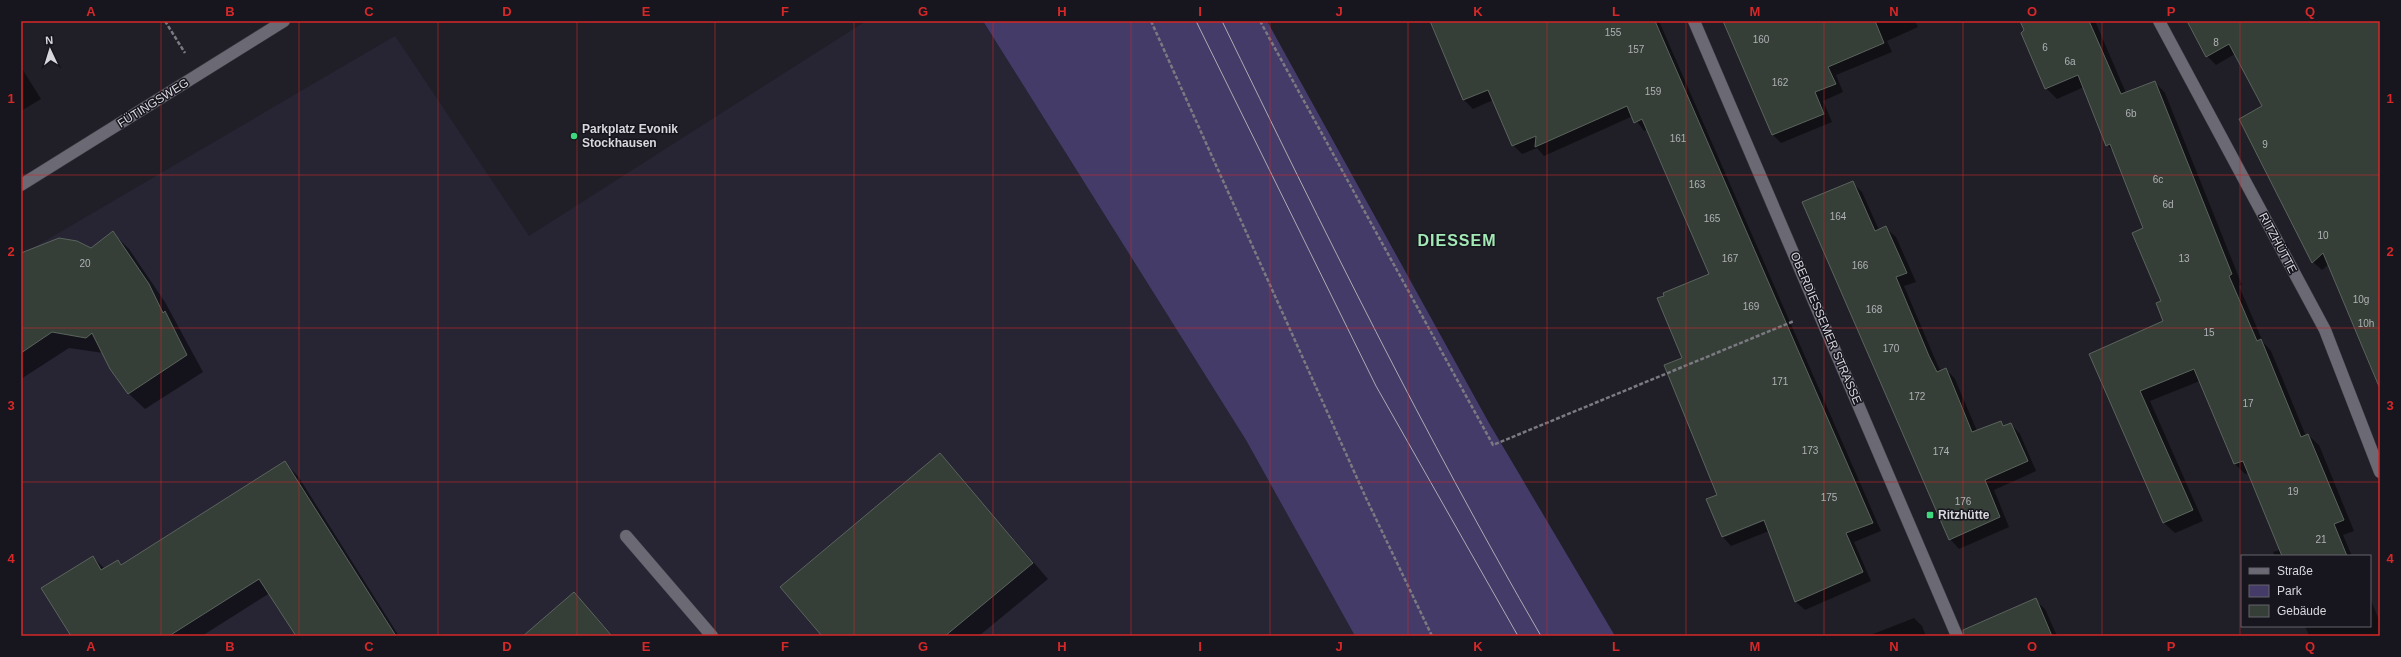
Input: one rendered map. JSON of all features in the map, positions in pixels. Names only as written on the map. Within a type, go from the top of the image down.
[{"type":"street","name":"FÜTINGSWEG","points":[[21,185],[284,21]]},
{"type":"street","name":"OBERDIESSEMER STRASSE","points":[[1694,21],[1957,636]]},
{"type":"street","name":"RITZHÜTTE","points":[[2159,21],[2325,330],[2380,472]]},
{"type":"street","points":[[626,536],[712,636]]},
{"type":"path","points":[[165,21],[198,75]]},
{"type":"path","points":[[1151,21],[1363,491],[1432,636]]},
{"type":"path","points":[[1260,21],[1493,445],[1818,310]]},
{"type":"shaded area","points":[[866,21],[983,21],[1246,440],[1355,636],[21,636],[21,255],[395,36],[529,236]]},
{"type":"green space","points":[[983,21],[1267,21],[1489,423],[1615,636],[1355,636],[1246,440]]},
{"type":"building","points":[[1430,21],[1655,21],[1873,523],[1846,533],[1863,572],[1795,602],[1764,520],[1722,537],[1706,499],[1717,495],[1664,365],[1682,358],[1657,298],[1664,296],[1663,293],[1709,274],[1642,119],[1634,123],[1627,106],[1535,147],[1536,136],[1512,146],[1488,90],[1463,100]]},
{"type":"building","points":[[1723,21],[1875,21],[1884,43],[1828,67],[1836,84],[1815,92],[1824,114],[1772,135]]},
{"type":"building","points":[[2020,21],[2089,21],[2121,94],[2155,81],[2232,274],[2229,276],[2257,341],[2261,339],[2301,437],[2308,434],[2344,520],[2334,524],[2347,555],[2282,555],[2243,461],[2234,464],[2194,369],[2140,391],[2193,510],[2163,523],[2089,354],[2163,321],[2156,303],[2161,301],[2132,233],[2143,228],[2110,144],[2106,146],[2078,75],[2045,89],[2021,33],[2024,30]]},
{"type":"building","points":[[2187,21],[2380,21],[2380,389],[2323,253],[2312,263],[2239,119],[2262,106],[2229,44],[2206,57]]},
{"type":"building","points":[[1853,181],[1875,231],[1886,226],[1907,273],[1896,277],[1929,356],[1937,372],[1946,368],[1972,432],[2001,421],[2003,426],[2011,423],[2028,461],[1985,480],[2000,517],[1949,540],[1802,202]]},
{"type":"building","points":[[113,231],[149,284],[163,313],[165,311],[187,355],[128,394],[110,369],[92,333],[86,338],[52,332],[21,353],[21,253],[59,238],[77,241],[91,248]]},
{"type":"building","points":[[940,453],[1033,563],[945,636],[822,636],[780,587]]},
{"type":"building","points":[[285,461],[396,636],[296,636],[259,579],[169,636],[71,636],[41,588],[93,556],[101,570],[118,560],[121,565]]},
{"type":"building","points":[[574,592],[612,636],[523,636]]},
{"type":"building","points":[[2036,598],[2052,636],[1964,636],[1963,630]]},
{"type":"tram line","points":[[1196,21],[1376,386],[1518,636]]},
{"type":"tram line","points":[[1222,21],[1376,332],[1456,485],[1541,636]]},
{"type":"place","name":"Parkplatz Evonik Stockhausen","points":[[574,136]]},
{"type":"place","name":"Ritzhütte","points":[[1930,515]]},
{"type":"district","name":"DIESSEM","points":[[1457,240]]}]
